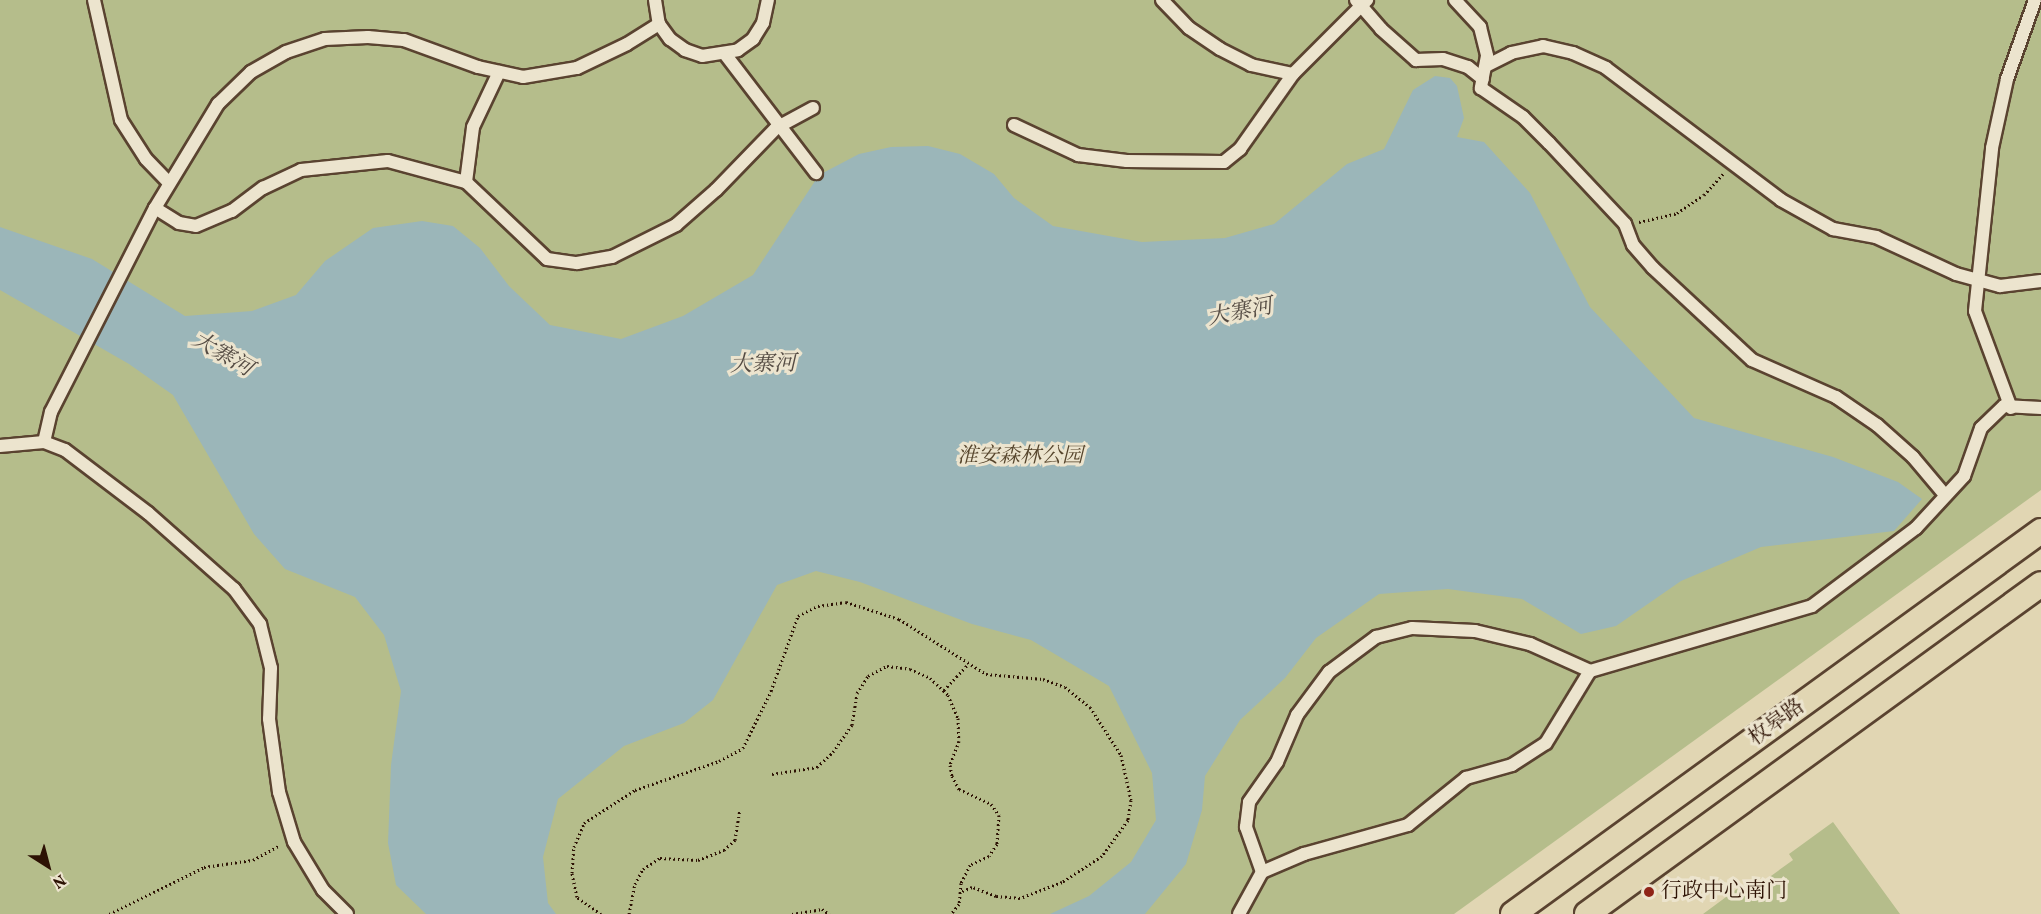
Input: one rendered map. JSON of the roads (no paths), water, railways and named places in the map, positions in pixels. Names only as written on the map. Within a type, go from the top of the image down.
[{"type":"main road","name":"枚皋路","points":[[1513,914],[2041,531]]},
{"type":"main road","name":"枚皋路","points":[[1587,914],[2041,584]]},
{"type":"street","points":[[94,0],[121,120],[146,159],[169,183]]},
{"type":"street","points":[[655,0],[659,24],[684,50],[702,56],[725,54],[753,39],[763,23],[768,0]]},
{"type":"street","points":[[1162,0],[1189,28],[1220,50],[1251,65],[1293,74]]},
{"type":"street","points":[[1455,0],[1480,27],[1486,66],[1481,88],[1523,117],[1625,224],[1633,245],[1653,268],[1702,311],[1726,338],[1752,360],[1836,397],[1877,425],[1913,458],[1945,495]]},
{"type":"street","points":[[2011,408],[1975,311],[1992,148],[2010,69],[2034,0]]},
{"type":"street","points":[[1014,124],[1078,155],[1127,161],[1224,162],[1240,149],[1293,74],[1360,2],[1416,60],[1443,59],[1468,67],[1483,79]]},
{"type":"street","points":[[44,442],[51,412],[155,208],[218,104],[251,72],[285,52],[325,39],[404,40],[499,72],[523,77],[577,68],[627,44],[659,24]]},
{"type":"street","points":[[1486,66],[1511,53],[1543,46],[1573,53],[1606,68],[1781,200],[1833,229],[1876,237],[1956,274],[2000,286],[2041,281]]},
{"type":"street","points":[[725,54],[816,173]]},
{"type":"street","points":[[466,182],[473,127],[499,72]]},
{"type":"street","points":[[155,208],[179,223],[196,226],[232,211],[263,188],[301,170],[340,163],[388,161],[439,172],[466,182],[547,259],[577,263],[612,257],[676,225],[780,126],[813,108]]},
{"type":"street","points":[[1262,872],[1246,827],[1249,802],[1277,762],[1297,715],[1329,672],[1376,637],[1412,628],[1475,631],[1530,644],[1590,671],[1812,606],[1916,528],[1964,476],[1982,428],[2004,406],[2041,408]]},
{"type":"street","points":[[0,446],[44,442],[65,450],[148,513],[234,589],[260,624],[270,668],[270,718],[279,792],[292,836],[323,890],[348,914]]},
{"type":"street","points":[[1239,914],[1262,872],[1304,854],[1408,825],[1466,778],[1512,765],[1546,743],[1590,671]]},
{"type":"water","name":"大寨河","points":[[1435,76],[1450,78],[1457,86],[1464,118],[1457,137],[1484,142],[1530,193],[1590,307],[1694,418],[1833,457],[1898,482],[1922,499],[1894,531],[1761,547],[1681,581],[1616,626],[1581,634],[1522,599],[1448,589],[1379,594],[1316,638],[1285,678],[1240,720],[1205,776],[1202,810],[1186,864],[1145,914],[1050,914],[1089,896],[1131,862],[1156,820],[1152,773],[1109,686],[1031,640],[972,624],[860,582],[816,571],[777,585],[713,700],[684,723],[624,746],[558,799],[543,857],[548,903],[556,914],[426,914],[396,885],[388,843],[391,765],[401,691],[384,635],[355,597],[285,569],[254,534],[173,395],[129,364],[0,290],[0,227],[92,259],[185,316],[252,311],[296,295],[325,261],[373,228],[422,221],[453,226],[480,248],[509,286],[550,325],[621,339],[683,316],[753,275],[819,175],[859,154],[891,147],[928,146],[960,154],[994,174],[1014,198],[1053,226],[1142,242],[1225,238],[1274,224],[1347,164],[1384,149],[1413,90]]},
{"type":"place","name":"行政中心南门","points":[[1649,892]]},
{"type":"park label","name":"淮安森林公园","points":[[1020,457]]}]
